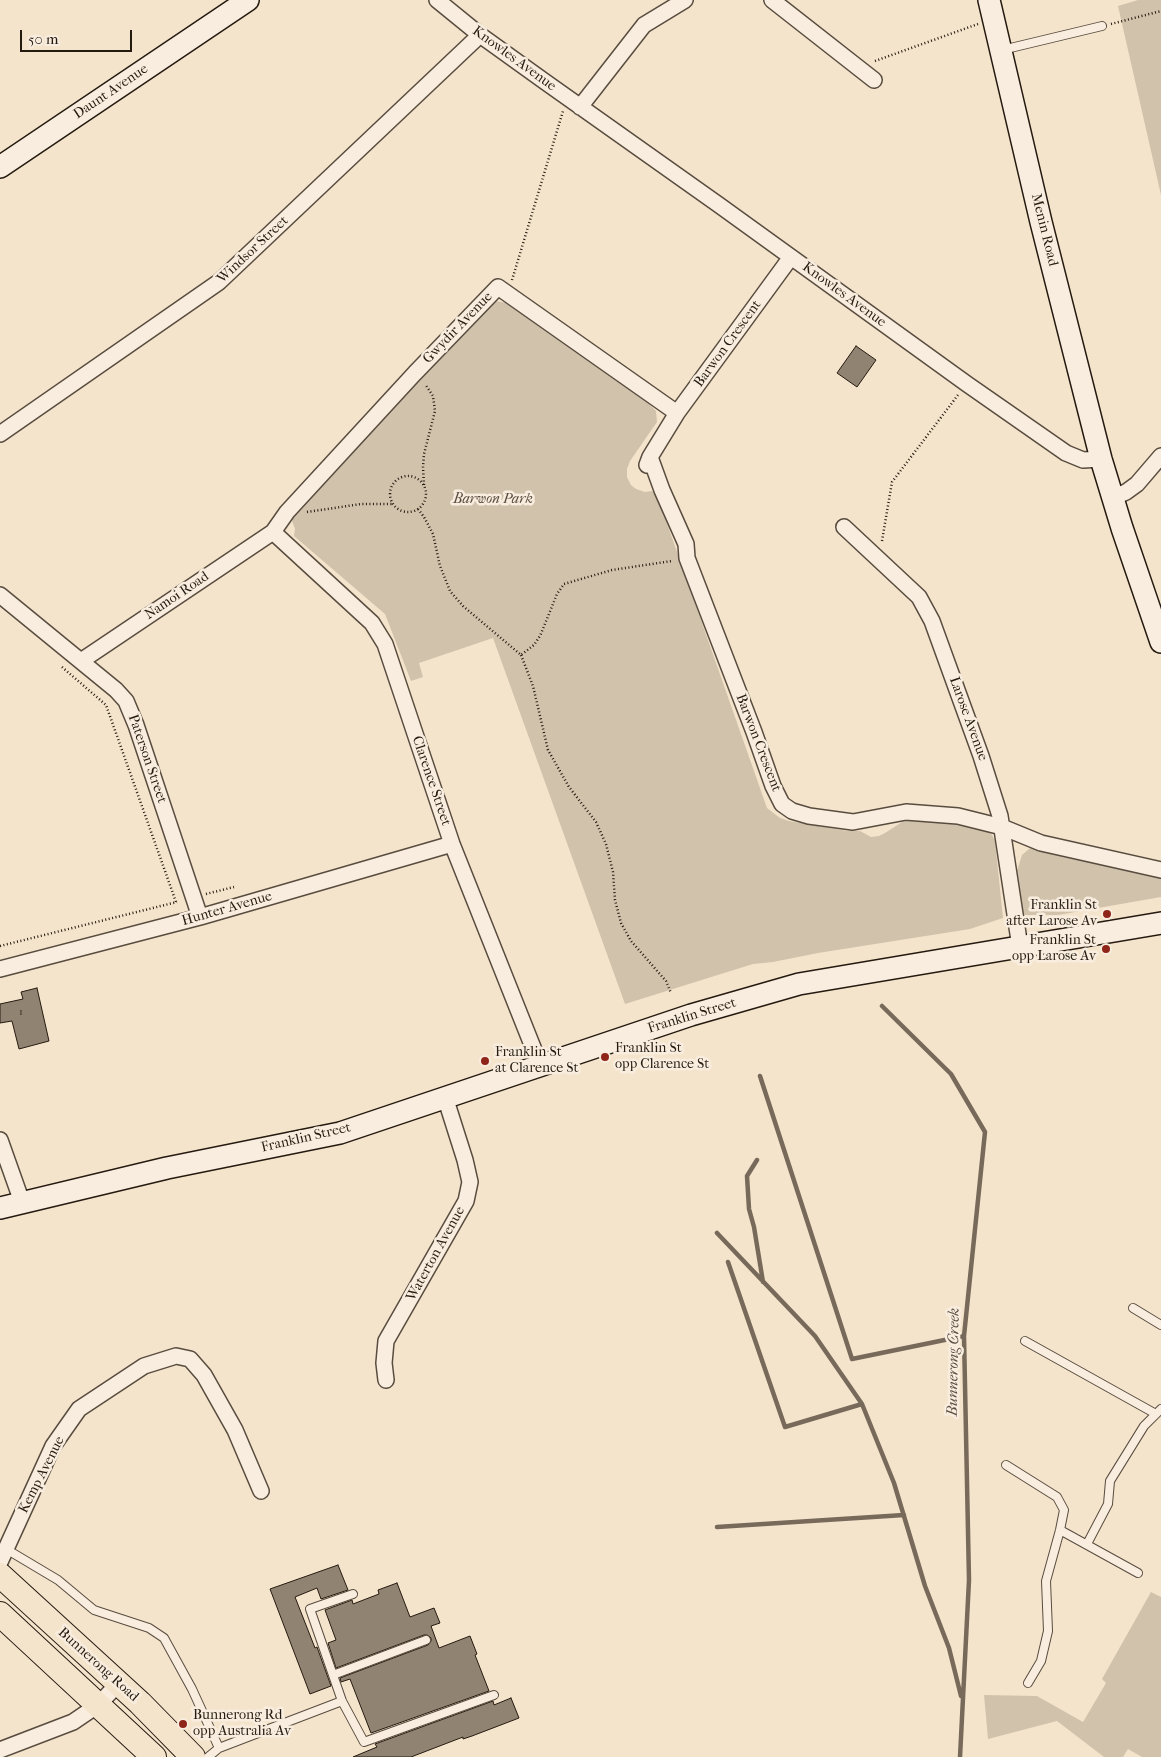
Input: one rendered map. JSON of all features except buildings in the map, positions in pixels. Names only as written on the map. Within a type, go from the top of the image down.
[{"type":"main road","name":"Bunnerong Road","points":[[0,1575],[166,1728],[193,1757]]},
{"type":"main road","name":"Bunnerong Road","points":[[0,1614],[154,1757]]},
{"type":"street","name":"Daunt Avenue","points":[[0,167],[248,0]]},
{"type":"street","name":"Knowles Avenue","points":[[436,0],[480,35],[567,98],[967,384],[1074,457],[1083,460],[1102,459]]},
{"type":"street","points":[[580,107],[644,25],[685,0]]},
{"type":"street","points":[[772,0],[874,80]]},
{"type":"street","name":"Menin Road","points":[[991,9],[1041,222],[1102,459]]},
{"type":"street","name":"Windsor Street","points":[[0,434],[219,282],[480,35]]},
{"type":"street","name":"Barwon Crescent","points":[[791,257],[677,413],[647,464],[662,490],[686,544],[687,558],[773,786],[782,804],[792,811],[809,816],[853,822],[906,812],[958,816],[1002,828],[1041,843],[1161,870]]},
{"type":"street","name":"Gwydir Avenue","points":[[273,532],[292,506],[415,373],[498,287],[677,413]]},
{"type":"street","points":[[1112,498],[1126,492],[1137,484],[1161,456]]},
{"type":"street","points":[[1102,459],[1112,498],[1161,642]]},
{"type":"street","name":"Larose Avenue","points":[[844,527],[919,597],[932,621],[984,765],[1002,828],[1020,947]]},
{"type":"street","name":"Namoi Road","points":[[81,661],[273,532]]},
{"type":"street","name":"Clarence Street","points":[[273,532],[372,623],[385,644],[452,844],[540,1065]]},
{"type":"street","name":"Paterson Street","points":[[0,595],[116,690],[126,701],[136,725],[200,917]]},
{"type":"street","name":"Hunter Avenue","points":[[0,969],[200,917],[452,844]]},
{"type":"street","name":"Franklin Street","points":[[0,1208],[167,1168],[340,1133],[540,1065],[691,1016],[799,984],[1161,923]]},
{"type":"street","name":"Waterton Avenue","points":[[386,1380],[384,1363],[386,1341],[466,1201],[470,1182],[445,1097]]},
{"type":"street","points":[[0,1140],[22,1202]]},
{"type":"street","name":"Kemp Avenue","points":[[3,1555],[53,1446],[79,1409],[144,1366],[176,1351],[190,1359],[204,1375],[236,1430],[261,1490]]},
{"type":"street","points":[[0,1750],[73,1722],[98,1705],[118,1684]]},
{"type":"lane","points":[[1000,50],[1102,26]]},
{"type":"lane","points":[[1133,1308],[1161,1325]]},
{"type":"lane","points":[[1026,1341],[1159,1412],[1144,1426],[1110,1480],[1108,1504],[1087,1544]]},
{"type":"lane","points":[[1006,1465],[1057,1497],[1064,1510],[1046,1581],[1048,1631],[1041,1661],[1028,1683]]},
{"type":"lane","points":[[1060,1530],[1138,1573]]},
{"type":"lane","points":[[3,1555],[58,1580],[94,1610],[149,1628],[164,1638],[192,1689],[219,1748]]},
{"type":"lane","points":[[352,1594],[310,1609],[342,1701],[364,1742],[494,1695]]},
{"type":"lane","points":[[334,1675],[426,1640]]},
{"type":"lane","points":[[208,1757],[219,1748],[342,1701]]},
{"type":"path","points":[[858,67],[991,9]]},
{"type":"path","points":[[1102,26],[1161,11]]},
{"type":"path","points":[[507,294],[567,98]]},
{"type":"path","points":[[292,506],[298,512],[361,504],[393,504],[404,511],[410,512],[418,509],[425,498],[424,460],[426,442],[435,414],[435,404],[429,389],[415,373]]},
{"type":"path","points":[[879,560],[892,482],[967,384]]},
{"type":"path","points":[[393,504],[390,490],[394,482],[399,478],[413,476],[424,485]]},
{"type":"path","points":[[418,509],[431,530],[440,566],[450,590],[463,606],[521,655],[533,686],[548,750],[569,787],[596,822],[606,844],[613,872],[615,900],[621,923],[631,941],[666,981],[671,993]]},
{"type":"path","points":[[521,655],[534,645],[540,636],[557,594],[564,584],[612,570],[687,558]]},
{"type":"path","name":"Paterson Street","points":[[57,663],[106,705],[176,902]]},
{"type":"path","name":"Hunter Avenue","points":[[0,946],[234,887]]},
{"type":"green space","points":[[1138,0],[1161,0],[1161,195],[1118,6]]},
{"type":"green space","name":"Barwon Park","points":[[496,301],[512,304],[648,403],[656,411],[657,422],[630,461],[627,477],[631,485],[636,489],[645,492],[652,491],[657,495],[767,808],[780,818],[789,821],[847,831],[860,831],[871,837],[879,836],[902,822],[917,819],[943,821],[987,830],[995,841],[1003,918],[970,929],[753,964],[625,1004],[493,638],[419,663],[423,677],[411,681],[385,614],[294,536],[293,513],[484,308]]},
{"type":"green space","points":[[1030,848],[1161,877],[1161,897],[1058,915],[1023,915],[1017,871],[1022,855]]},
{"type":"green space","points":[[1151,1592],[1161,1597],[1161,1757],[1142,1757],[1128,1749],[1123,1757],[1104,1757],[1057,1721],[988,1739],[984,1695],[1037,1696],[1083,1722],[1106,1683],[1102,1679]]},
{"type":"waterway","name":"Bunnerong Creek","points":[[882,1006],[951,1074],[985,1132],[964,1336],[969,1580],[960,1757]]},
{"type":"waterway","points":[[760,1076],[852,1359],[964,1336]]},
{"type":"waterway","points":[[757,1160],[747,1176],[749,1209],[754,1227],[763,1282]]},
{"type":"waterway","points":[[717,1233],[815,1336],[862,1404],[894,1483],[925,1586],[949,1648],[961,1696]]},
{"type":"waterway","points":[[728,1262],[785,1427],[862,1404]]},
{"type":"waterway","points":[[717,1527],[904,1515]]},
{"type":"place","name":"Franklin St after Larose Av","points":[[1107,914]]},
{"type":"place","name":"Franklin St opp Larose Av","points":[[1106,949]]},
{"type":"place","name":"Franklin St opp Clarence St","points":[[605,1057]]},
{"type":"place","name":"Franklin St at Clarence St","points":[[485,1061]]},
{"type":"place","name":"Bunnerong Rd opp Australia Av","points":[[183,1724]]}]
